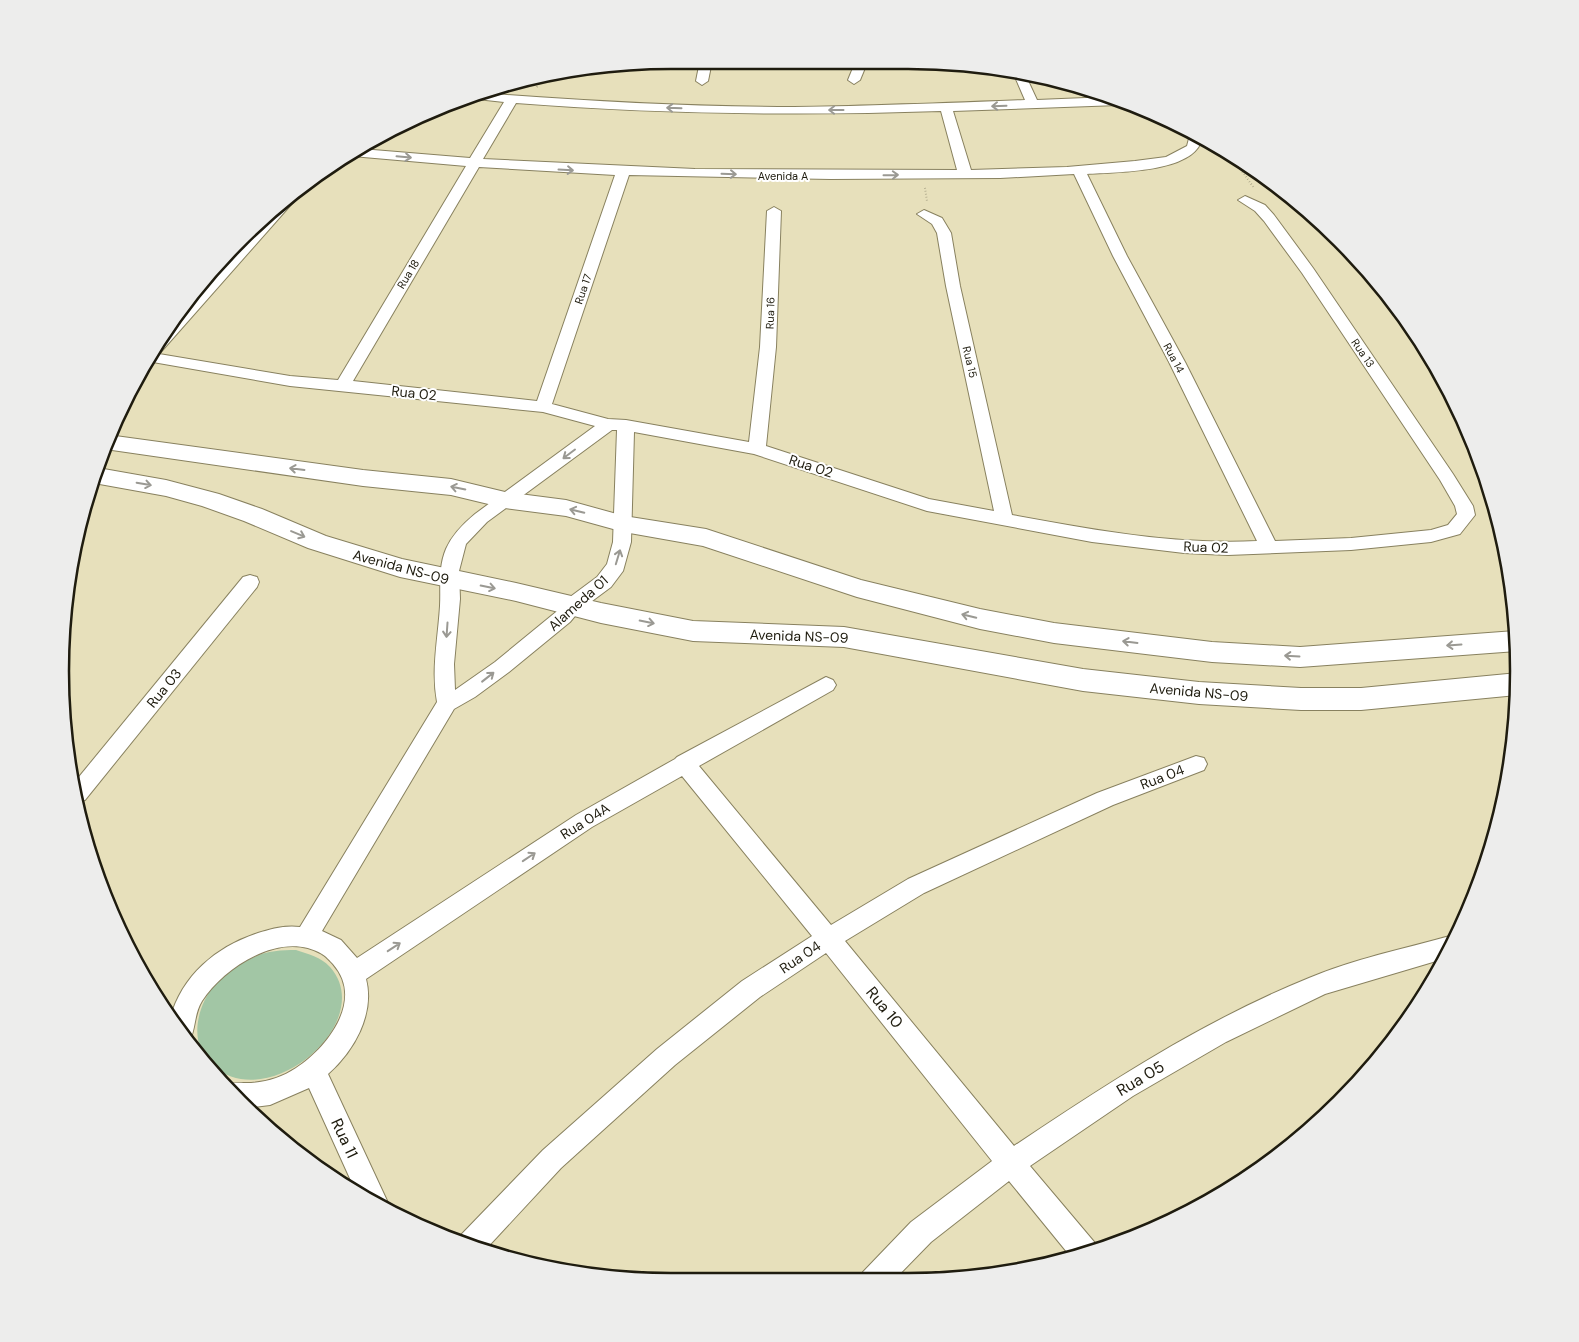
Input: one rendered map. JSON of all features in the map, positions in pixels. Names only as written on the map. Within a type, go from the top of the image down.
[{"type":"street","points":[[702,81],[704,69]]},
{"type":"street","points":[[854,80],[860,69]]},
{"type":"street","points":[[1021,79],[1033,105]]},
{"type":"street","points":[[489,97],[696,108],[839,110],[1104,102]]},
{"type":"street","name":"Rua 18","points":[[343,385],[512,99]]},
{"type":"street","points":[[946,108],[965,173]]},
{"type":"street","name":"Avenida A","points":[[363,154],[474,164],[623,172],[776,176],[924,174],[1079,170],[1168,161],[1180,157],[1194,146],[1195,142]]},
{"type":"street","name":"Rua 14","points":[[1079,170],[1120,256],[1177,362],[1269,547]]},
{"type":"street","name":"Rua 17","points":[[543,407],[623,172]]},
{"type":"street","name":"Rua 13","points":[[1245,200],[1262,211],[1308,271],[1448,478],[1464,506],[1465,517]]},
{"type":"street","name":"Rua 16","points":[[757,449],[768,347],[774,211]]},
{"type":"street","name":"Rua 15","points":[[924,214],[937,221],[944,233],[953,286],[1004,518]]},
{"type":"street","points":[[181,321],[260,231]]},
{"type":"street","name":"Rua 02","points":[[157,357],[290,382],[343,385],[543,407],[617,425],[757,449],[928,505],[1092,536],[1184,547],[1228,549],[1352,544],[1431,536],[1454,530],[1465,517]]},
{"type":"street","points":[[306,938],[447,703],[444,675],[450,599],[448,580],[452,554],[463,534],[505,500],[617,425]]},
{"type":"street","name":"Alameda 01","points":[[447,703],[468,692],[502,667],[563,617],[573,605],[604,582],[611,574],[620,554],[624,524],[623,473],[617,425]]},
{"type":"street","points":[[114,443],[285,468],[451,487],[505,500],[566,508],[624,524],[706,538],[857,588],[980,619],[1054,633],[1212,652],[1300,657],[1509,642]]},
{"type":"street","name":"Avenida NS-09","points":[[101,477],[166,488],[210,500],[350,553],[448,580],[693,631],[844,636],[1083,680],[1199,694],[1301,699],[1361,699],[1510,685]]},
{"type":"street","name":"Rua 03","points":[[80,790],[250,582]]},
{"type":"street","name":"Rua 04A","points":[[353,974],[584,821],[684,763],[826,685]]},
{"type":"street","name":"Rua 10","points":[[684,763],[829,938],[1010,1164],[1081,1248]]},
{"type":"street","name":"Rua 04","points":[[475,1240],[552,1159],[666,1057],[751,990],[829,938],[916,886],[1104,799],[1196,764]]},
{"type":"street","points":[[183,1024],[188,1001],[204,977],[226,957],[252,944],[280,937],[306,938],[326,944],[342,957],[353,974],[357,998],[352,1024],[337,1050],[314,1072],[288,1087],[261,1095],[243,1094]]},
{"type":"street","name":"Rua 05","points":[[882,1273],[921,1232],[1010,1164],[1124,1087],[1217,1034],[1273,1006],[1340,977],[1442,949]]},
{"type":"street","name":"Rua 11","points":[[314,1072],[371,1193]]},
{"type":"path","points":[[1240,168],[1264,203],[1262,211]]},
{"type":"path","points":[[924,174],[927,201],[924,214]]},
{"type":"green space","points":[[285,950],[296,950],[314,956],[330,967],[341,989],[340,1012],[329,1035],[311,1055],[288,1070],[262,1079],[236,1078],[219,1069],[200,1046],[198,1026],[203,1004],[215,984],[232,969],[257,956]]}]
